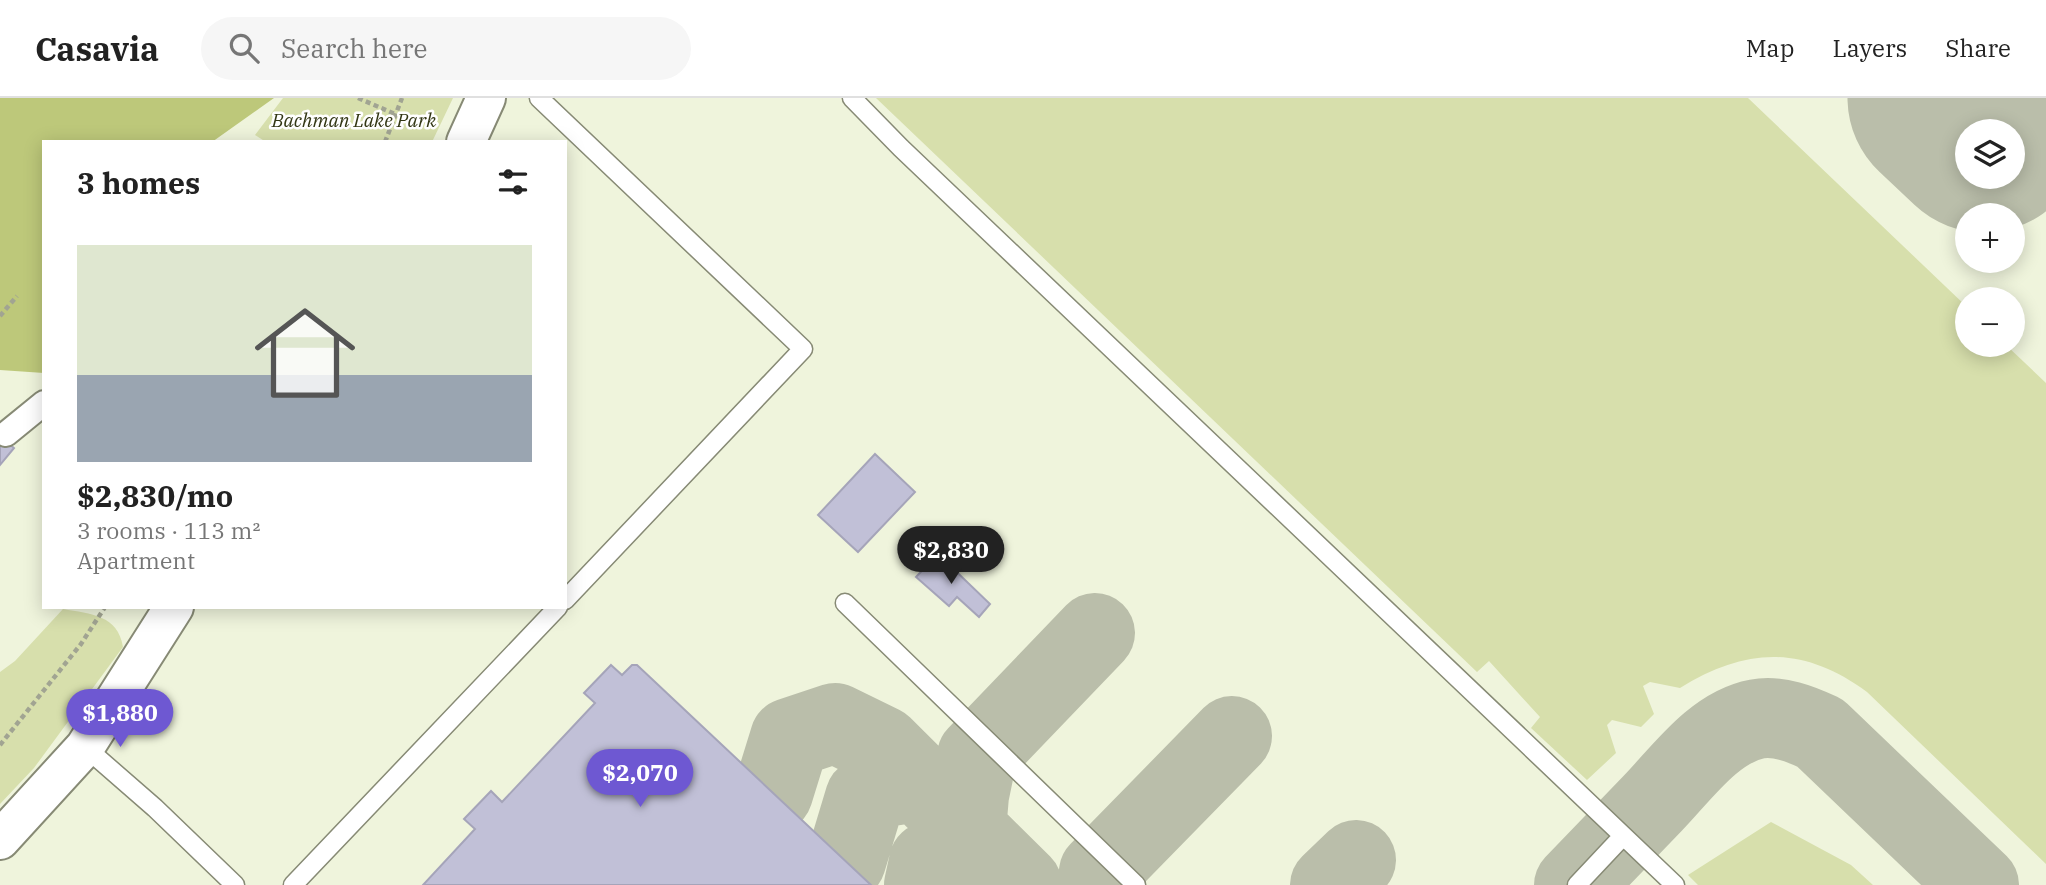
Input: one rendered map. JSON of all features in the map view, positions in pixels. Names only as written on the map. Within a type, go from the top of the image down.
[{"type":"street","points":[[467,140],[486,98]]},
{"type":"street","points":[[6,434],[42,405]]},
{"type":"street","points":[[0,840],[85,747],[173,609]]},
{"type":"lane","points":[[539,98],[803,349],[567,598]]},
{"type":"lane","points":[[852,98],[1675,885]]},
{"type":"lane","points":[[845,603],[1136,885]]},
{"type":"lane","points":[[293,885],[556,609]]},
{"type":"lane","points":[[85,747],[155,808],[235,885]]},
{"type":"lane","points":[[1577,885],[1623,836]]},
{"type":"path","points":[[358,98],[395,114]]},
{"type":"path","points":[[386,140],[402,98]]},
{"type":"path","points":[[0,316],[17,296]]},
{"type":"path","points":[[0,745],[80,644],[103,609]]},
{"type":"green space","name":"Bachman Lake Park","points":[[283,98],[453,98],[433,140],[263,140],[255,135]]},
{"type":"green space","points":[[876,98],[1748,98],[1955,296],[1955,357],[2019,357],[2046,383],[2046,864],[1867,692],[1820,666],[1797,659],[1751,659],[1704,674],[1680,688],[1650,682],[1643,686],[1654,714],[1641,727],[1612,720],[1607,725],[1616,753],[1587,780],[1531,728],[1540,717],[1489,661],[1477,672]]},
{"type":"green space","points":[[63,609],[93,615],[109,622],[120,636],[123,647],[34,768],[0,804],[0,672],[15,661]]},
{"type":"green space","points":[[1771,822],[1851,865],[1873,885],[1698,885],[1688,875]]},
{"type":"shaded area","points":[[0,98],[274,98],[215,140],[42,140],[42,373],[0,370]]},
{"type":"building","points":[[0,436],[14,448],[0,465]]},
{"type":"building","points":[[875,454],[915,492],[858,552],[818,515]]},
{"type":"building","points":[[938,554],[990,604],[979,617],[957,597],[949,606],[916,577]]},
{"type":"building","points":[[611,665],[622,675],[632,665],[637,665],[871,885],[423,885],[475,829],[464,819],[491,791],[502,802],[595,703],[584,693]]},
{"type":"taxiway","points":[[966,830],[969,795],[977,756],[1095,633]]},
{"type":"taxiway","points":[[1574,885],[1713,741],[1741,724],[1765,718],[1789,721],[1820,733],[1979,885]]},
{"type":"taxiway","points":[[773,793],[790,738],[835,723],[882,746],[1022,885]]},
{"type":"taxiway","points":[[1097,885],[1099,872],[1232,736]]},
{"type":"taxiway","points":[[846,861],[865,798],[885,787],[918,782]]},
{"type":"taxiway","points":[[924,885],[929,862],[983,855],[999,863]]},
{"type":"taxiway","points":[[1330,885],[1356,860]]},
{"type":"runway","points":[[1949,98],[1971,119]]}]
